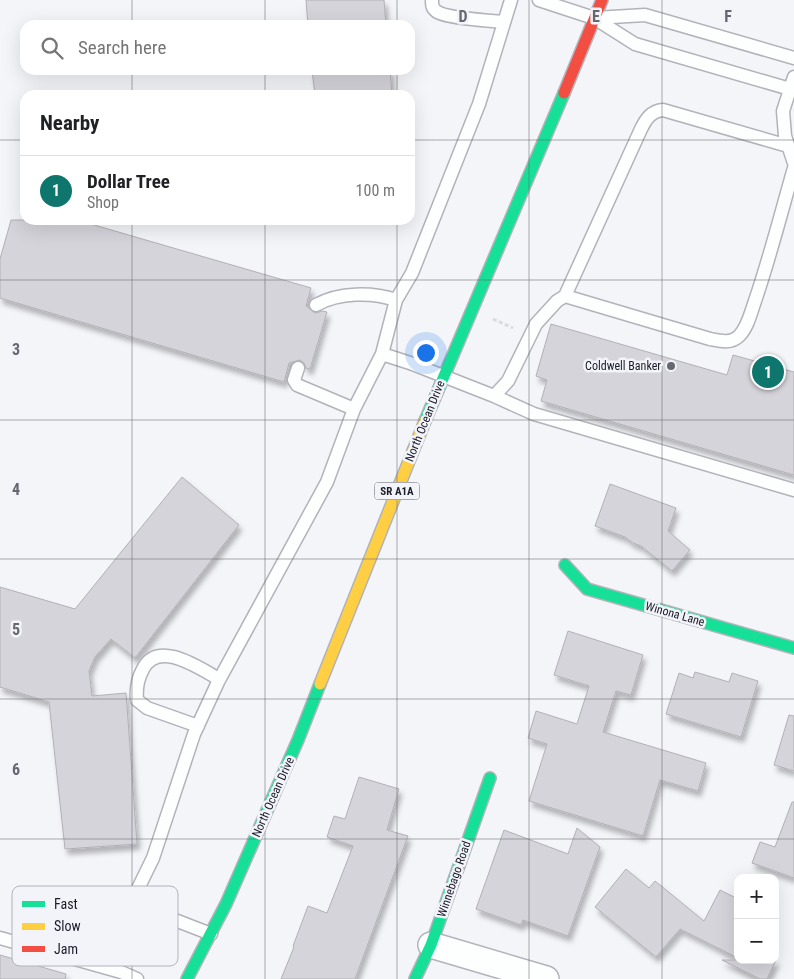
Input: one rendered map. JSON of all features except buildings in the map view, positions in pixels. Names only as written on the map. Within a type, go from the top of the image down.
[{"type":"main road","name":"North Ocean Drive","points":[[187,979],[226,904],[298,740],[443,376],[602,0]]},
{"type":"main road","name":"Winona Lane","points":[[565,564],[587,589],[794,648]]},
{"type":"main road","name":"Winnebago Road","points":[[415,979],[432,945],[490,778]]},
{"type":"street","points":[[432,945],[546,979]]},
{"type":"lane","points":[[432,0],[433,8],[437,12],[504,22]]},
{"type":"lane","points":[[139,886],[153,858],[194,734],[219,679],[327,482],[354,409],[382,354],[396,300],[412,273],[479,104],[511,0]]},
{"type":"lane","points":[[538,0],[594,18],[635,44],[792,83],[784,111],[785,136],[794,163]]},
{"type":"lane","points":[[594,18],[645,16],[794,58]]},
{"type":"lane","points":[[494,396],[508,381],[536,324],[557,301],[565,296],[595,234],[641,129],[646,119],[652,113],[663,110],[788,146]]},
{"type":"lane","points":[[565,296],[710,339],[724,342],[733,340],[739,336],[749,318],[761,284],[794,168]]},
{"type":"lane","points":[[316,305],[328,299],[370,295],[385,296],[396,300]]},
{"type":"lane","points":[[382,354],[494,396],[534,414],[794,490]]},
{"type":"lane","points":[[298,368],[294,380],[297,385],[354,409]]},
{"type":"lane","points":[[198,726],[147,708],[137,700],[136,693],[141,671],[147,661],[164,655],[181,660],[219,679]]},
{"type":"lane","points":[[178,921],[211,934]]},
{"type":"lane","points":[[100,966],[122,972],[137,979]]},
{"type":"path","points":[[493,319],[513,328]]},
{"type":"traffic: fast","points":[[425,421],[564,93]]},
{"type":"traffic: fast","points":[[565,565],[587,589],[794,648]]},
{"type":"traffic: fast","points":[[187,979],[226,904],[298,740],[320,684]]},
{"type":"traffic: fast","points":[[415,979],[431,945],[490,778]]},
{"type":"traffic: slow","points":[[320,684],[425,421]]},
{"type":"traffic: jam","points":[[564,93],[602,0]]},
{"type":"place","name":"Coldwell Banker","points":[[671,366]]},
{"type":"place","name":"Dollar Tree","points":[[768,372]]}]
